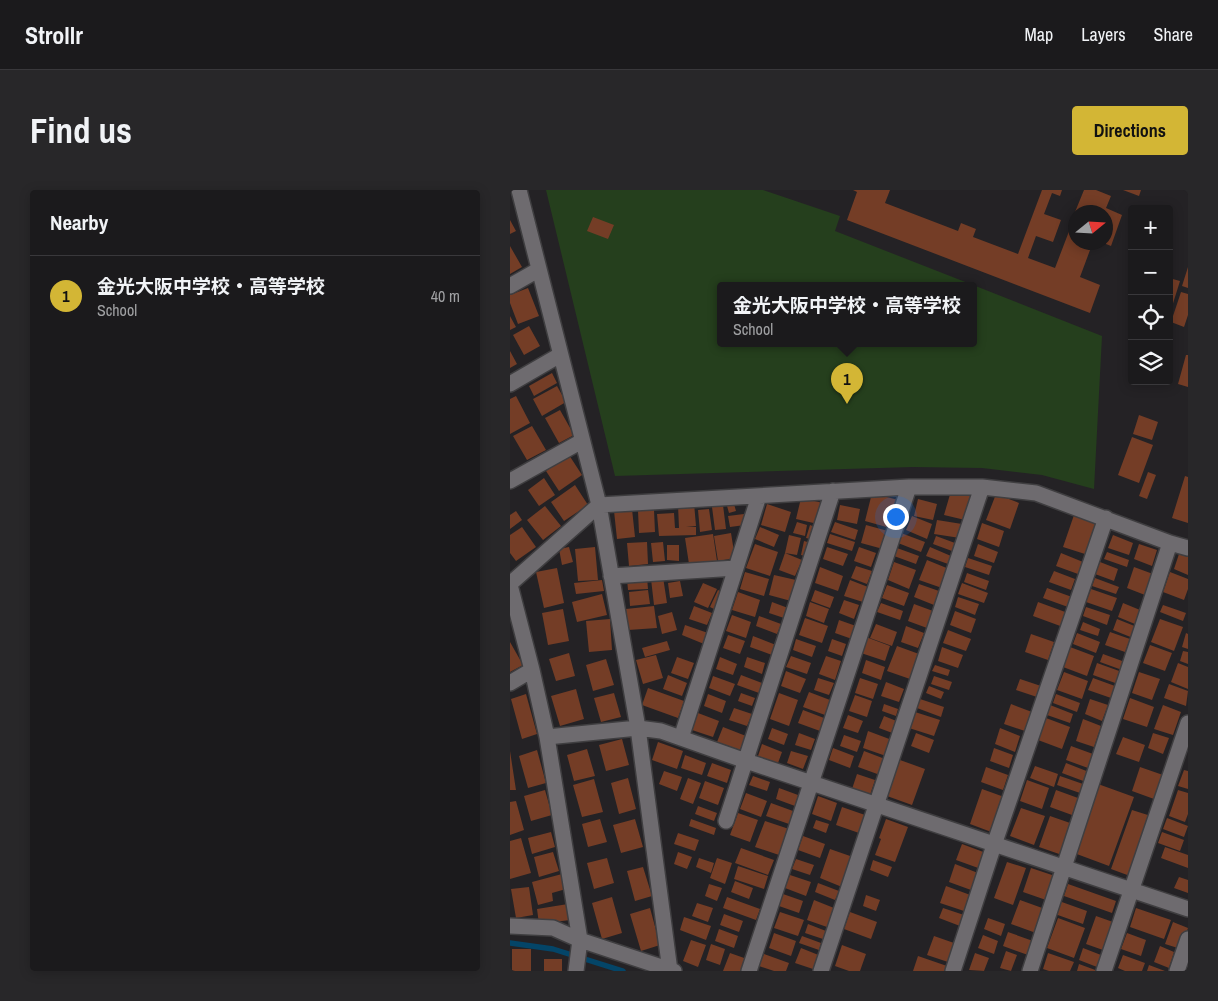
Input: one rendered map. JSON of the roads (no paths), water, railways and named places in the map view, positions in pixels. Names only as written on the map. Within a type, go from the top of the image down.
[{"type":"street","points":[[510,194],[518,190],[599,505],[638,728],[650,829],[672,971],[580,940],[552,928],[510,926]]},
{"type":"street","points":[[510,286],[538,270]]},
{"type":"street","points":[[510,384],[560,356]]},
{"type":"street","points":[[510,481],[582,441]]},
{"type":"street","points":[[749,971],[909,486]]},
{"type":"street","points":[[576,971],[580,940],[547,737],[510,584],[599,505],[909,486],[982,487],[1036,493],[1188,548]]},
{"type":"street","points":[[821,971],[982,487]]},
{"type":"street","points":[[726,821],[833,491]]},
{"type":"street","points":[[681,738],[759,496]]},
{"type":"street","points":[[953,971],[1106,518]]},
{"type":"street","points":[[1030,971],[1170,543]]},
{"type":"street","points":[[612,576],[736,568]]},
{"type":"street","points":[[510,683],[532,670]]},
{"type":"street","points":[[1104,971],[1188,723]]},
{"type":"street","points":[[547,737],[638,728],[661,731],[746,762],[1188,910]]},
{"type":"street","points":[[1177,971],[1188,939]]},
{"type":"waterway","points":[[510,943],[553,949],[623,971]]},
{"type":"place","name":"金光大阪中学校・高等学校","points":[[847,404]]}]
